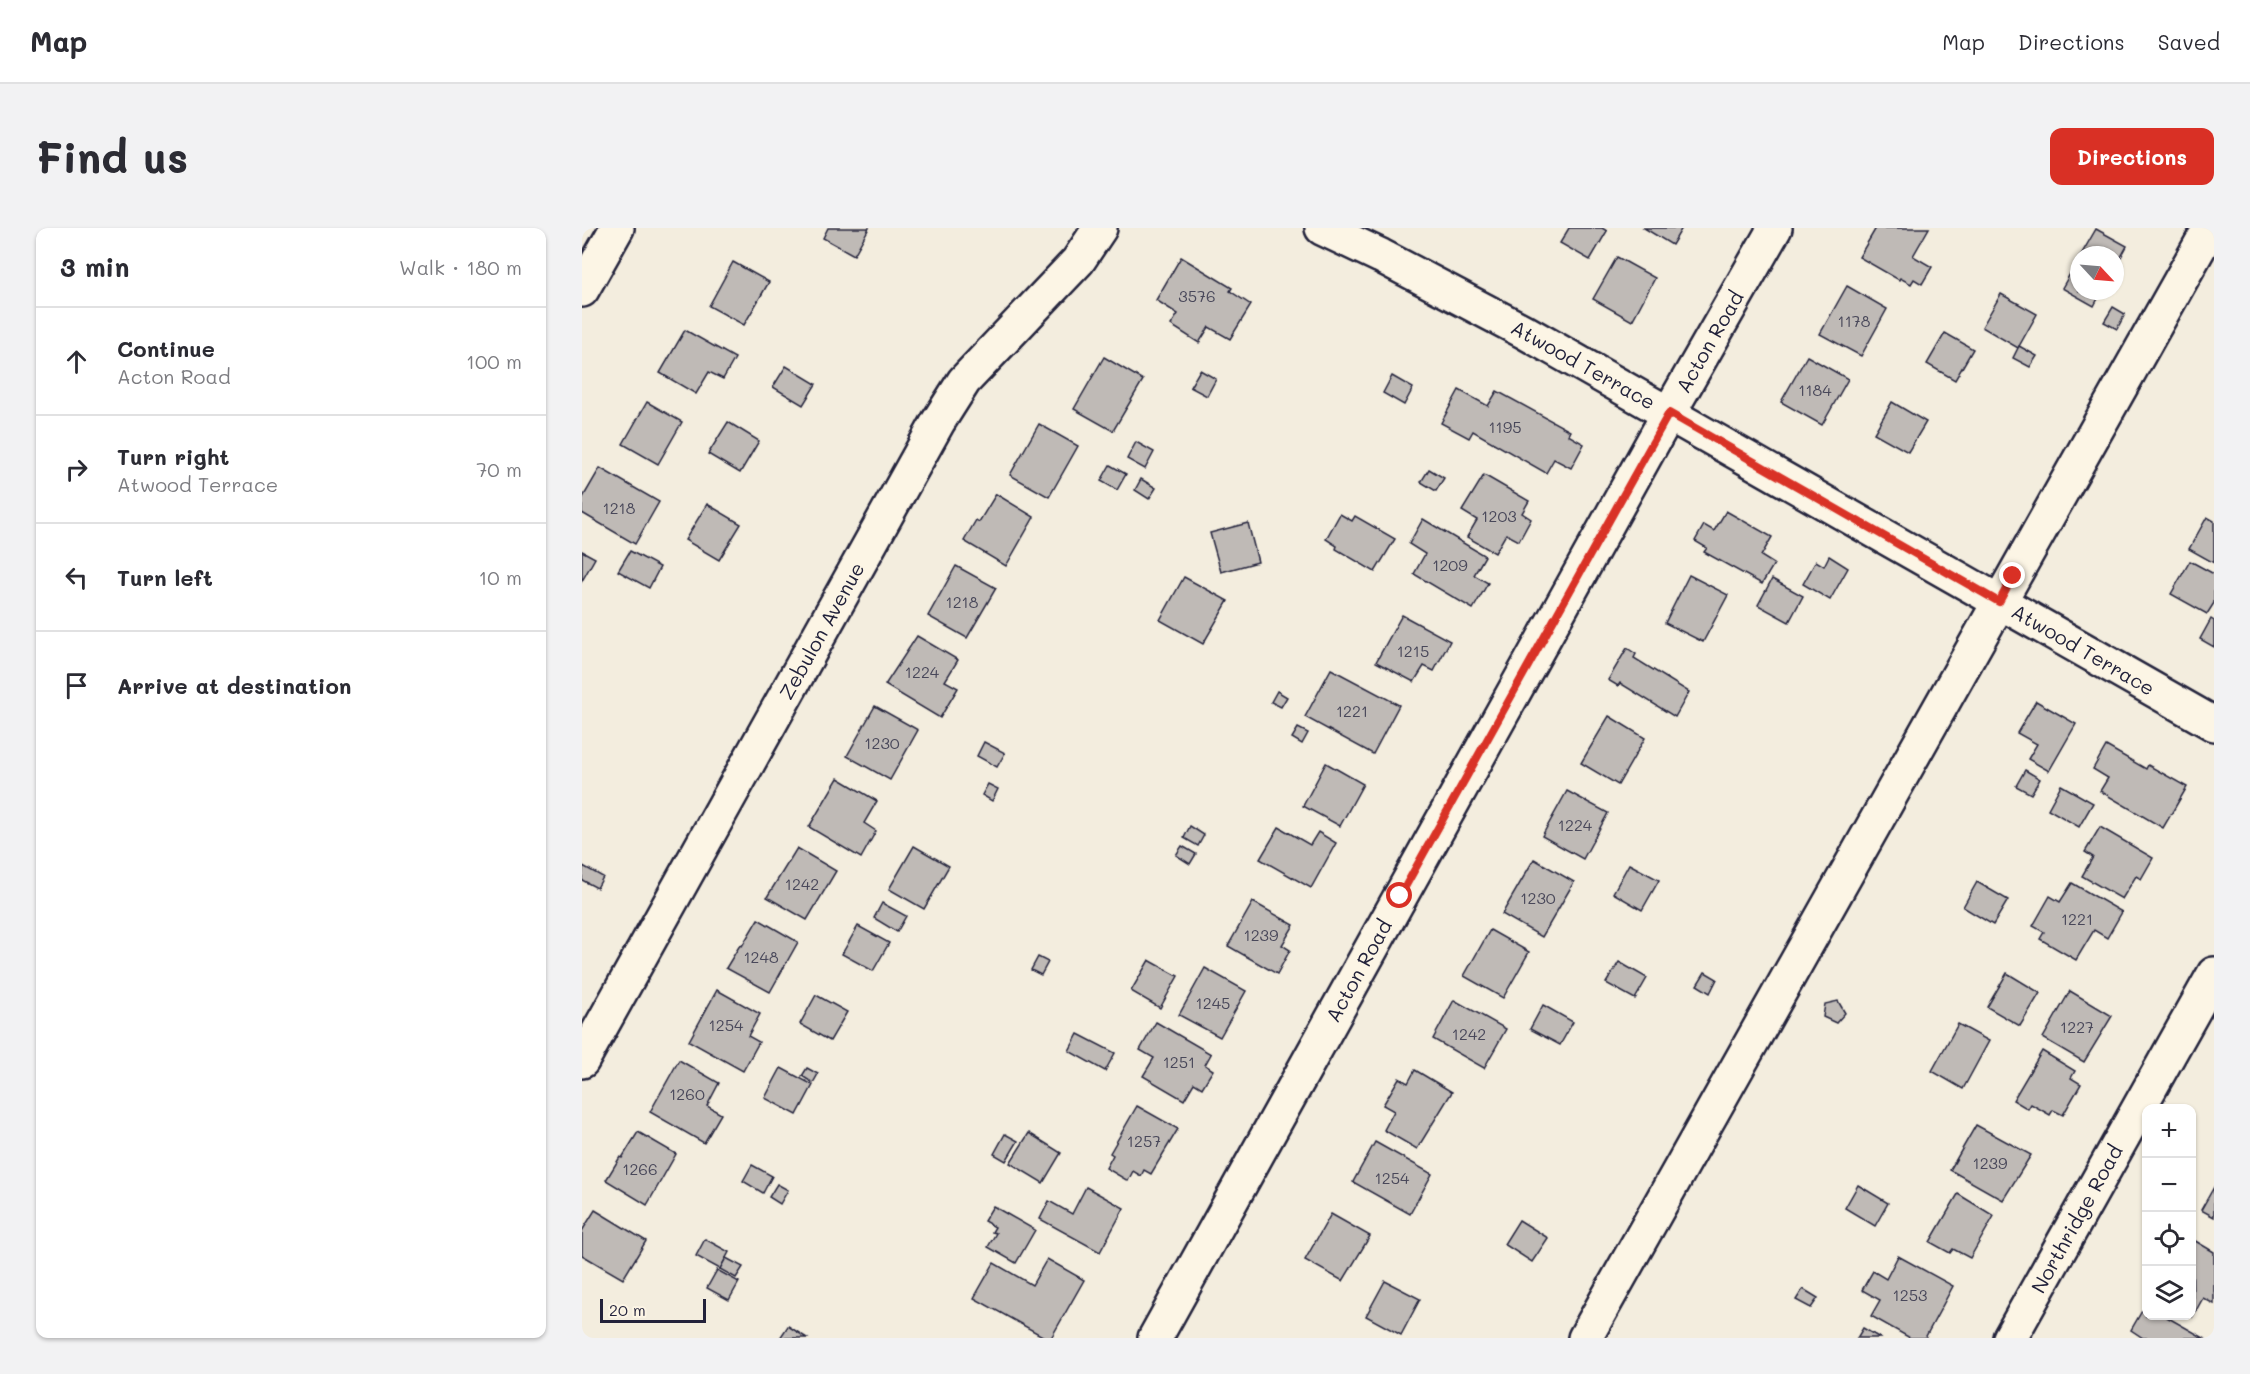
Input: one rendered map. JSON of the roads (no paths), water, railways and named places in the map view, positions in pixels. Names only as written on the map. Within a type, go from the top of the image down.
[{"type":"street","points":[[582,290],[617,228]]},
{"type":"street","name":"Zebulon Avenue","points":[[582,1061],[943,414],[964,381],[1078,261],[1100,228]]},
{"type":"street","name":"Atwood Terrace","points":[[1322,228],[1515,326],[2214,724]]},
{"type":"street","name":"Acton Road","points":[[1155,1338],[1669,413],[1775,228]]},
{"type":"street","points":[[1585,1338],[2210,228]]},
{"type":"street","name":"Northridge Road","points":[[2010,1338],[2214,974]]}]
